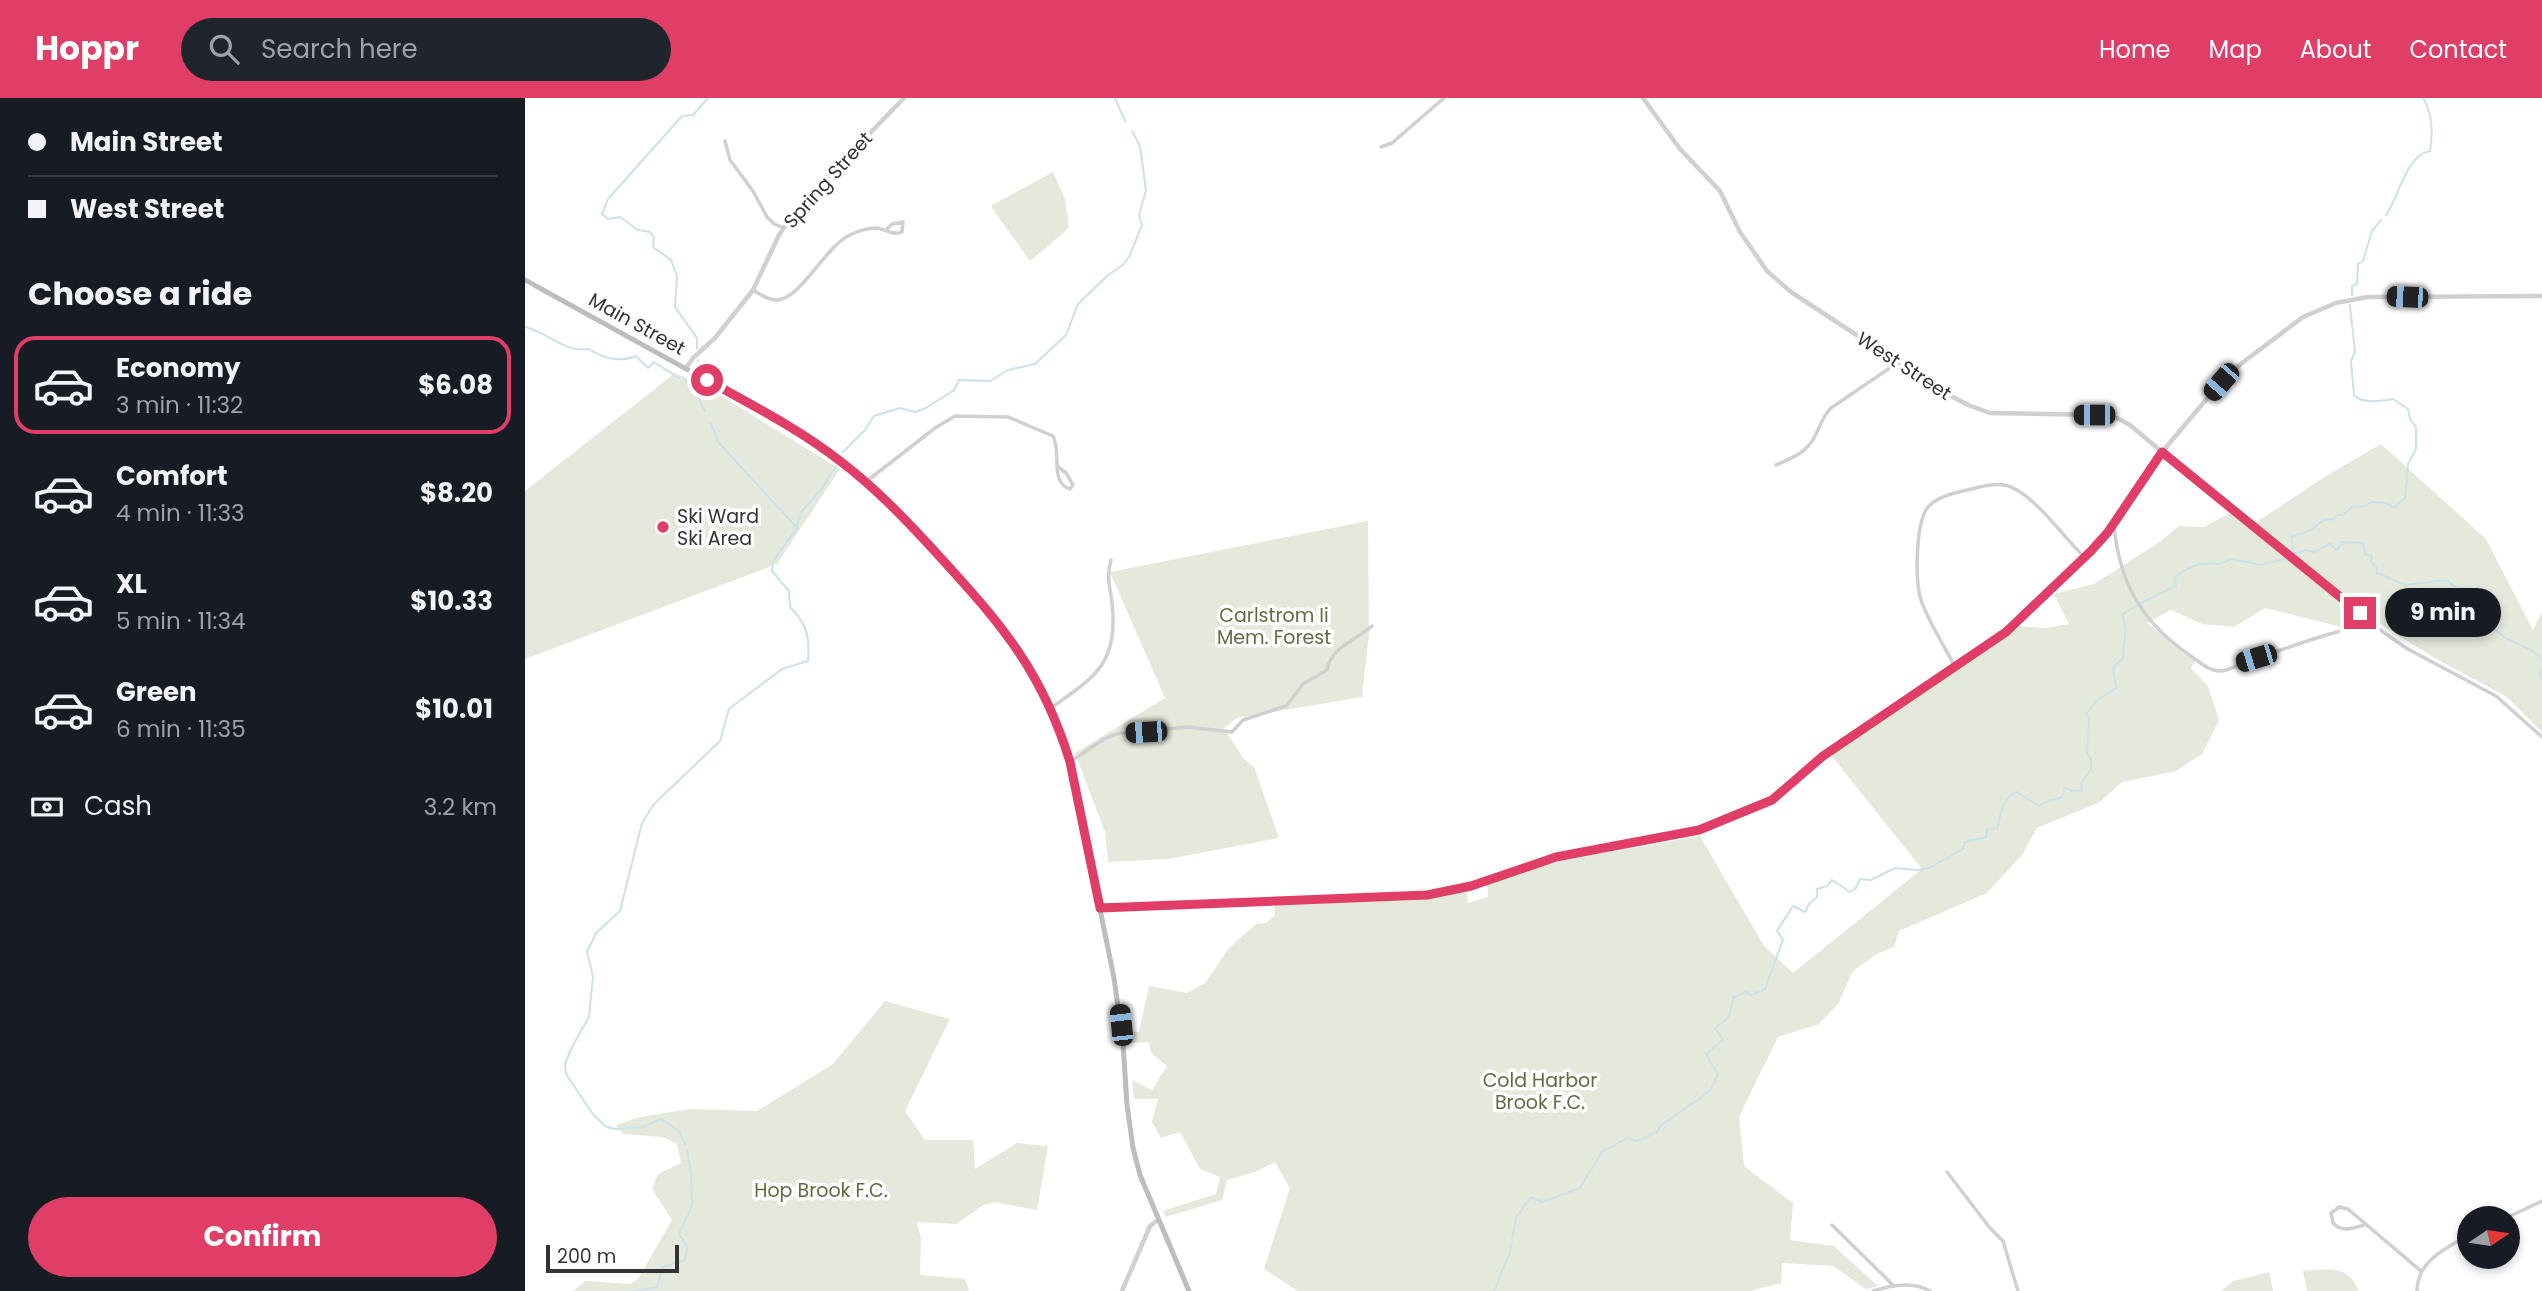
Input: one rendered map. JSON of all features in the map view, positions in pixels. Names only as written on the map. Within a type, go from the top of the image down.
[{"type":"main road","name":"Main Street","points":[[525,280],[786,425],[838,459],[904,517],[1005,631],[1026,661],[1051,708],[1070,762],[1119,1006],[1131,1137],[1140,1175],[1189,1291]]},
{"type":"street","name":"Spring Street","points":[[686,368],[715,338],[753,290],[784,228],[797,209],[904,98]]},
{"type":"street","points":[[1381,147],[1394,142],[1444,98]]},
{"type":"street","name":"West Street","points":[[1643,98],[1680,149],[1720,191],[1740,232],[1767,271],[1791,292],[1926,383],[1979,410],[2007,415],[2112,417],[2126,422],[2373,625],[2406,648],[2496,696],[2542,737]]},
{"type":"street","points":[[725,141],[730,160],[753,191],[767,217],[784,228]]},
{"type":"street","points":[[753,290],[771,299],[781,300],[795,290],[847,236],[867,229],[886,230],[897,234],[902,232],[902,222],[893,224],[886,230]]},
{"type":"street","points":[[1100,908],[1415,897],[1466,888],[1564,855],[1699,830],[1772,800],[1823,756],[1893,706],[2006,632],[2084,557],[2114,523],[2162,452],[2237,368],[2297,320],[2331,304],[2354,298],[2542,296]]},
{"type":"street","points":[[1776,465],[1807,448],[1815,438],[1823,417],[1831,408],[1898,362]]},
{"type":"street","points":[[866,482],[935,428],[955,416],[1008,417],[1053,436],[1058,449],[1057,474],[1061,484],[1070,489],[1073,485],[1058,466]]},
{"type":"street","points":[[1955,667],[1927,613],[1918,589],[1921,520],[1930,504],[1948,495],[1984,486],[2011,487],[2036,506],[2084,557]]},
{"type":"street","points":[[2114,523],[2119,558],[2142,612],[2168,639],[2214,671],[2226,670],[2342,630],[2373,625]]},
{"type":"street","points":[[1051,708],[1092,678],[1107,660],[1112,628],[1112,601],[1107,575],[1111,560]]},
{"type":"street","points":[[1070,762],[1116,734],[1187,727],[1232,732],[1243,720],[1286,706],[1303,684],[1327,670],[1334,653],[1372,626]]},
{"type":"street","points":[[1947,1172],[2003,1241],[2018,1291]]},
{"type":"street","points":[[2520,1211],[2542,1201]]},
{"type":"street","points":[[2364,1225],[2345,1230],[2338,1228],[2333,1223],[2332,1213],[2336,1208],[2345,1207],[2421,1271]]},
{"type":"street","points":[[1122,1291],[1150,1226],[1159,1220]]},
{"type":"street","points":[[1832,1225],[1894,1286]]},
{"type":"street","points":[[2417,1291],[2421,1271],[2433,1258],[2457,1243]]},
{"type":"street","points":[[1873,1291],[1894,1286],[1920,1286],[1930,1291]]},
{"type":"green space","points":[[1053,172],[1065,199],[1069,228],[1030,261],[992,205]]},
{"type":"green space","name":"Ski Ward Ski Area","points":[[675,373],[708,388],[840,469],[777,564],[525,659],[525,491]]},
{"type":"green space","name":"Cold Harbor Brook F.C.","points":[[2381,444],[2486,539],[2533,630],[2542,612],[2542,732],[2507,697],[2433,657],[2372,619],[2342,627],[2265,608],[2234,627],[2202,624],[2171,610],[2147,623],[2196,660],[2191,668],[2208,686],[2219,720],[2202,754],[2176,771],[2122,782],[2100,802],[2037,828],[2022,855],[1987,893],[1899,931],[1894,947],[1877,954],[1853,971],[1838,1004],[1819,1024],[1778,1037],[1739,1117],[1744,1166],[1793,1203],[1790,1240],[1834,1246],[1878,1286],[1866,1289],[1833,1266],[1782,1263],[1781,1283],[1750,1291],[1298,1291],[1264,1269],[1290,1188],[1275,1162],[1255,1172],[1227,1180],[1222,1200],[1166,1217],[1163,1211],[1216,1194],[1220,1177],[1200,1169],[1180,1132],[1161,1138],[1152,1122],[1158,1099],[1134,1099],[1132,1080],[1152,1090],[1167,1066],[1151,1053],[1149,1042],[1130,1043],[1129,1032],[1139,1032],[1149,986],[1187,993],[1205,983],[1229,948],[1256,924],[1266,923],[1275,915],[1274,905],[1421,900],[1466,891],[1468,903],[1488,897],[1487,883],[1560,861],[1700,836],[1764,946],[1793,973],[1922,869],[1831,755],[2017,626],[2045,628],[2069,624],[2054,594],[2094,584],[2158,543],[2179,526],[2204,527],[2230,513],[2249,527],[2326,476]]},
{"type":"green space","name":"Carlstrom Ii Mem. Forest","points":[[1368,521],[1369,634],[1362,697],[1237,718],[1224,728],[1243,758],[1254,767],[1279,838],[1169,859],[1108,862],[1105,832],[1075,753],[1165,698],[1110,572]]},
{"type":"green space","name":"Hop Brook F.C.","points":[[885,1001],[950,1019],[905,1111],[925,1140],[973,1140],[975,1169],[1017,1143],[1048,1146],[1037,1210],[995,1202],[983,1205],[957,1224],[917,1222],[921,1239],[920,1275],[965,1279],[969,1291],[573,1291],[586,1281],[630,1284],[638,1279],[672,1220],[652,1189],[658,1174],[681,1163],[677,1144],[663,1137],[623,1134],[616,1125],[640,1117],[691,1109],[757,1111],[833,1064]]},
{"type":"green space","points":[[2328,1269],[2346,1274],[2359,1291],[2307,1291],[2303,1271]]},
{"type":"green space","points":[[2269,1272],[2273,1291],[2221,1291],[2233,1281]]},
{"type":"waterway","points":[[697,349],[697,338],[675,307],[677,276],[671,260],[653,247],[654,238],[650,232],[638,230],[620,217],[608,219],[602,214],[608,199],[682,116],[693,115],[708,98]]},
{"type":"waterway","points":[[1115,98],[1125,121]]},
{"type":"waterway","points":[[2386,215],[2409,168],[2422,154],[2430,151],[2431,124],[2429,110],[2423,98]]},
{"type":"waterway","points":[[843,452],[865,430],[874,416],[900,408],[915,412],[954,390],[959,380],[990,381],[1008,370],[1035,364],[1066,335],[1078,304],[1108,275],[1123,265],[1142,225],[1139,215],[1146,190],[1140,146],[1132,131]]},
{"type":"waterway","points":[[2352,295],[2352,286],[2357,284],[2358,264],[2363,261],[2372,231],[2381,220]]},
{"type":"waterway","points":[[2350,305],[2355,352],[2351,361],[2354,395],[2367,401],[2393,399],[2408,409],[2410,419],[2416,427],[2416,449],[2408,464],[2405,498],[2393,508],[2387,503],[2371,502],[2366,506],[2352,507],[2334,519],[2324,520],[2311,530],[2292,537],[2294,555],[2306,550],[2314,552],[2330,544],[2337,550],[2342,542],[2363,543],[2365,554],[2372,556],[2371,562],[2377,568],[2377,573],[2406,585],[2447,580],[2462,588],[2460,603],[2487,616],[2500,633],[2535,653],[2542,660]]},
{"type":"waterway","points":[[525,327],[572,348],[589,349],[605,357],[624,359],[636,356],[648,368],[654,362],[679,378]]},
{"type":"waterway","points":[[697,367],[698,360]]},
{"type":"waterway","points":[[695,378],[693,387],[705,411]]},
{"type":"waterway","points":[[685,380],[692,386]]},
{"type":"waterway","points":[[686,1145],[679,1131],[661,1119],[643,1127],[614,1129],[605,1126],[592,1113],[566,1074],[565,1064],[589,1017],[593,977],[587,951],[597,932],[620,911],[642,823],[654,804],[720,741],[729,709],[782,669],[808,661],[808,638],[804,625],[790,607],[789,591],[772,571],[773,561],[797,528],[719,443],[710,422]]},
{"type":"waterway","points":[[797,526],[801,512],[820,491],[836,466]]},
{"type":"waterway","points":[[2141,603],[2176,586],[2175,577],[2195,566],[2220,564],[2231,559],[2261,565],[2287,558]]},
{"type":"waterway","points":[[1494,1291],[1510,1252],[1516,1218],[1531,1197],[1542,1202],[1580,1188],[1602,1152],[1627,1138],[1637,1141],[1657,1132],[1660,1126],[1710,1090],[1718,1075],[1706,1054],[1723,1040],[1715,1028],[1728,1018],[1734,997],[1745,992],[1751,995],[1765,989],[1783,940],[1777,931],[1793,906],[1805,912],[1817,897],[1817,889],[1827,886],[1832,880],[1850,892],[1856,888],[1860,879],[1871,880],[1895,868],[1929,868],[1963,849],[1965,842],[1986,837],[1987,830],[1998,828],[2006,802],[2017,792],[2039,806],[2061,798],[2065,788],[2082,791],[2081,784],[2091,769],[2091,759],[2087,753],[2087,713],[2096,701],[2116,688],[2113,667],[2123,658],[2125,626],[2122,615],[2136,606]]},
{"type":"waterway","points":[[2542,669],[2539,675],[2542,679]]},
{"type":"waterway","points":[[635,1291],[657,1287],[663,1267],[685,1260],[687,1246],[679,1234],[692,1205],[687,1150]]},
{"type":"place","name":"Ski Ward Ski Area","points":[[663,527]]},
{"type":"route","points":[[707,380],[797,432],[875,488],[982,603],[1018,648],[1051,708],[1063,739],[1100,908],[1427,895],[1471,886],[1556,857],[1676,836],[1743,813],[1772,800],[1823,756],[1893,706],[2006,632],[2108,532],[2162,452],[2360,613]]}]
